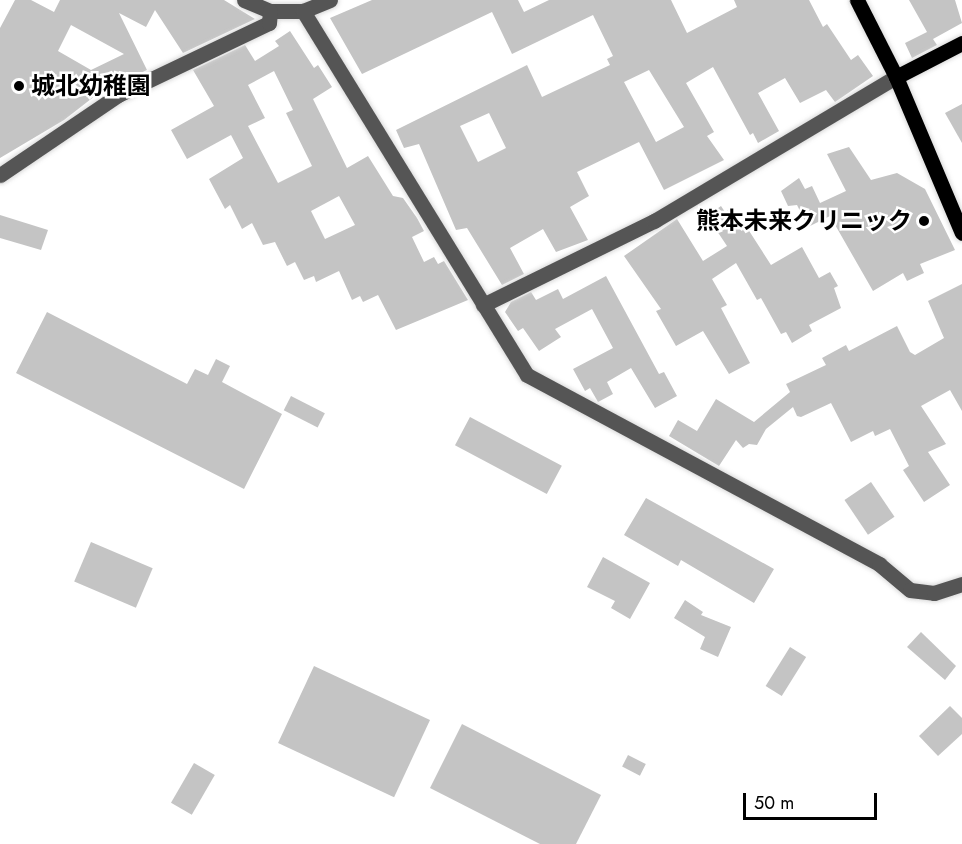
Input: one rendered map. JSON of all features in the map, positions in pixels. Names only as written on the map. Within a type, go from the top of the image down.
[{"type":"main road","points":[[857,0],[896,76],[962,233]]},
{"type":"main road","points":[[896,76],[962,43]]},
{"type":"street","points":[[244,0],[270,11],[303,11],[330,0]]},
{"type":"street","points":[[0,175],[118,95],[269,23],[270,11]]},
{"type":"street","points":[[303,11],[518,364],[546,386],[879,564],[910,590],[934,593],[962,584]]},
{"type":"street","points":[[483,305],[654,220],[896,76]]},
{"type":"building","points":[[15,0],[31,0],[54,12],[60,0],[224,0],[255,19],[183,53],[155,10],[146,27],[119,13],[147,70],[100,92],[64,120],[0,158],[0,28]],"holes":[[[71,25],[124,54],[91,70],[58,51]]]},
{"type":"building","points":[[372,0],[518,0],[524,12],[549,0],[671,0],[687,33],[737,7],[734,0],[809,0],[823,27],[827,24],[851,60],[858,55],[873,76],[835,102],[826,90],[800,103],[785,78],[758,93],[779,131],[758,143],[753,133],[750,135],[713,67],[686,83],[714,132],[707,136],[724,160],[664,190],[639,142],[577,172],[589,196],[570,207],[588,240],[556,252],[543,229],[510,248],[524,274],[502,285],[467,228],[456,230],[419,144],[404,148],[396,130],[527,65],[542,97],[610,65],[607,59],[613,56],[593,15],[512,54],[492,12],[362,74],[330,18]],"holes":[[[649,70],[684,127],[656,142],[624,82]],[[489,113],[506,148],[478,162],[460,126]]]},
{"type":"building","points":[[909,0],[955,0],[962,23],[933,39],[937,45],[912,58],[905,43],[927,32]]},
{"type":"building","points":[[290,31],[314,68],[318,65],[332,87],[313,99],[347,168],[368,156],[393,196],[403,198],[424,231],[412,237],[424,262],[434,257],[438,264],[444,261],[468,300],[396,330],[378,295],[363,302],[360,296],[352,300],[339,271],[316,282],[314,276],[304,280],[295,262],[287,266],[275,242],[263,245],[252,223],[242,229],[230,205],[225,209],[209,179],[243,158],[231,135],[187,159],[171,130],[214,106],[193,70],[245,45],[255,61],[279,46],[275,41]],"holes":[[[274,71],[293,110],[286,113],[312,166],[278,183],[248,126],[265,118],[248,85]],[[339,196],[355,225],[325,239],[311,211]]]},
{"type":"building","points":[[962,104],[962,143],[945,113]]},
{"type":"building","points":[[849,147],[871,180],[897,173],[925,189],[955,250],[920,264],[924,273],[907,281],[903,273],[873,291],[830,216],[808,227],[797,205],[788,206],[781,191],[799,178],[805,189],[812,186],[820,203],[846,191],[827,154]]},
{"type":"building","points":[[721,206],[725,212],[730,209],[741,225],[744,223],[771,265],[802,247],[819,278],[830,272],[838,286],[834,288],[841,308],[809,325],[812,331],[792,343],[786,332],[781,334],[761,298],[757,300],[736,263],[712,279],[727,305],[721,308],[750,363],[729,374],[703,331],[676,346],[656,311],[661,309],[624,256],[677,219],[703,261],[727,246],[707,216]]},
{"type":"building","points":[[0,215],[48,230],[41,250],[0,238]]},
{"type":"building","points":[[606,276],[659,374],[664,372],[677,396],[655,408],[631,368],[607,382],[613,394],[598,402],[590,388],[585,391],[573,369],[613,348],[592,309],[555,329],[561,337],[539,351],[523,328],[518,331],[505,312],[511,302],[531,292],[536,300],[558,289],[563,299]]},
{"type":"building","points":[[962,284],[962,411],[950,390],[921,406],[946,444],[928,452],[950,485],[924,502],[903,470],[909,466],[890,429],[875,436],[873,431],[851,442],[831,403],[801,417],[797,416],[793,407],[766,429],[757,445],[749,444],[743,448],[736,440],[719,466],[669,436],[678,420],[697,431],[716,399],[754,422],[790,392],[786,384],[826,365],[822,358],[846,345],[849,351],[897,326],[910,352],[915,355],[944,338],[928,301]]},
{"type":"building","points":[[47,312],[187,384],[195,369],[208,375],[216,359],[230,366],[222,382],[282,414],[244,489],[16,373]]},
{"type":"building","points":[[291,396],[325,413],[318,428],[284,410]]},
{"type":"building","points":[[470,417],[562,466],[547,494],[455,445]]},
{"type":"building","points":[[871,482],[894,517],[868,535],[844,500]]},
{"type":"building","points":[[646,498],[774,569],[754,603],[681,560],[678,566],[624,535]]},
{"type":"building","points":[[91,542],[153,568],[136,608],[74,582]]},
{"type":"building","points":[[603,557],[650,583],[630,619],[611,608],[615,601],[587,587]]},
{"type":"building","points":[[685,600],[703,612],[701,615],[731,627],[718,657],[700,649],[705,637],[674,618]]},
{"type":"building","points":[[921,632],[956,666],[945,680],[907,647]]},
{"type":"building","points":[[790,647],[806,657],[782,696],[766,686]]},
{"type":"building","points":[[314,666],[430,720],[394,797],[278,743]]},
{"type":"building","points":[[950,706],[962,718],[962,734],[938,756],[919,736]]},
{"type":"building","points":[[462,724],[601,795],[576,844],[540,844],[430,788]]},
{"type":"building","points":[[628,755],[646,764],[640,776],[622,767]]},
{"type":"building","points":[[194,763],[215,775],[192,815],[171,803]]},
{"type":"place","name":"城北幼稚園","points":[[19,86]]},
{"type":"place","name":"熊本未来クリニック","points":[[924,221]]}]
